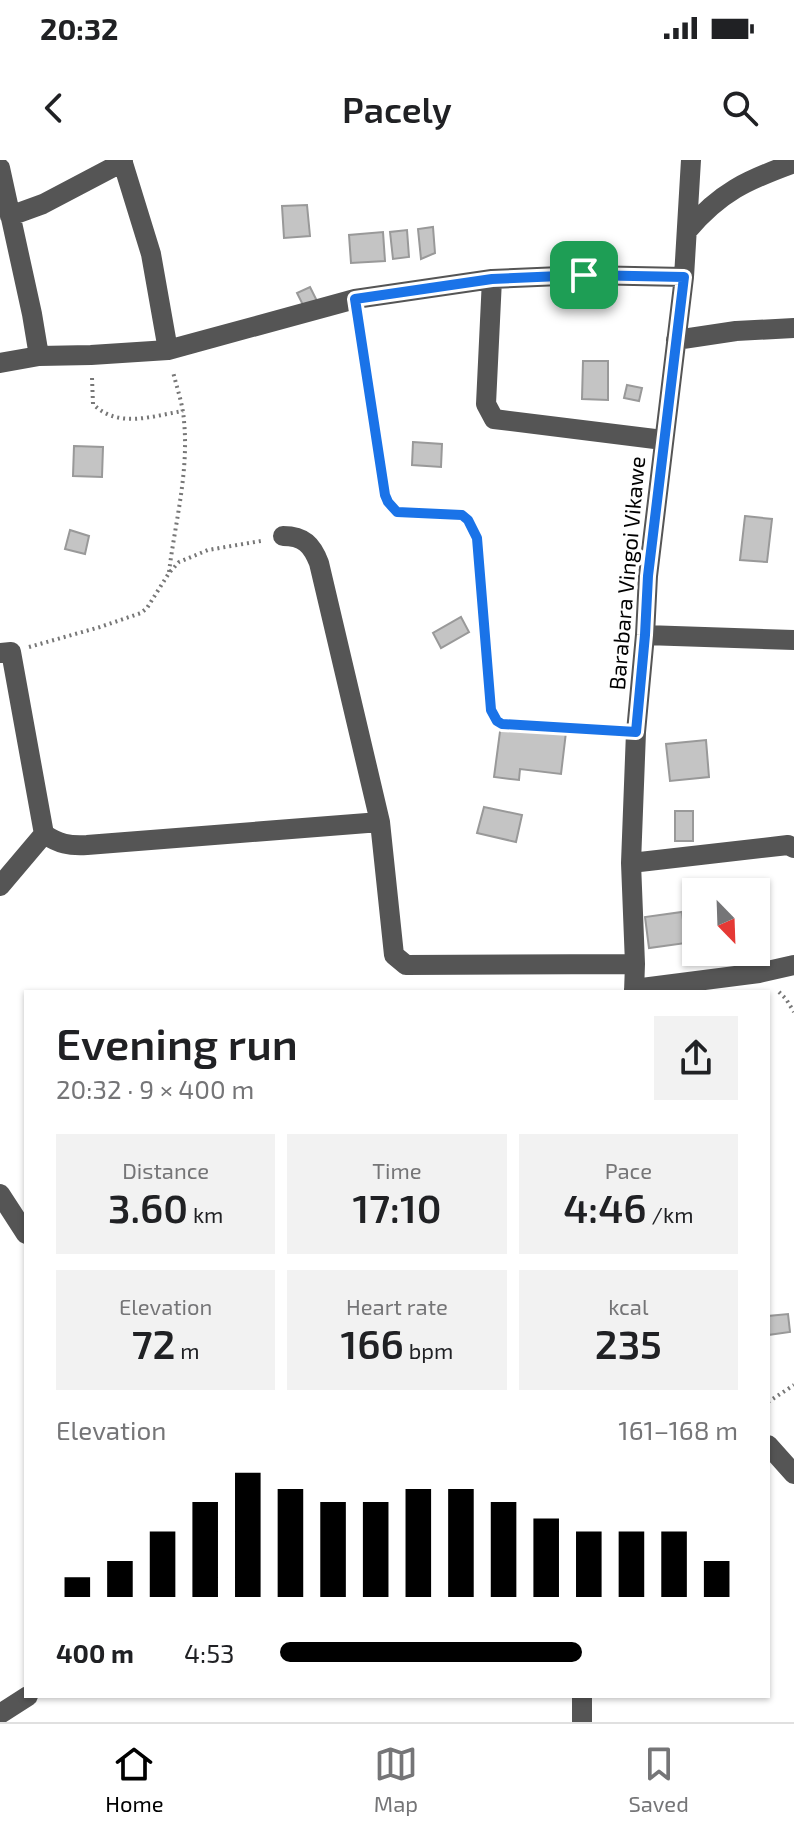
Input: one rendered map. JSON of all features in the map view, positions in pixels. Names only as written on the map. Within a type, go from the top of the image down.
[{"type":"street","name":"Barabara Vingoi Vikawe","points":[[634,990],[631,863],[636,732],[648,576],[684,277],[691,160]]},
{"type":"street","points":[[10,216],[43,204],[122,161],[151,254],[168,350]]},
{"type":"street","points":[[687,231],[704,211],[737,186],[794,163]]},
{"type":"street","points":[[0,168],[39,356]]},
{"type":"street","points":[[0,363],[39,356],[168,350],[355,299],[492,279],[584,275],[684,277]]},
{"type":"street","points":[[492,279],[486,404],[494,419],[663,440]]},
{"type":"street","points":[[676,340],[736,331],[794,328]]},
{"type":"street","points":[[283,536],[301,538],[308,543],[319,563],[380,822],[394,955],[406,965],[635,964]]},
{"type":"street","points":[[645,635],[794,640]]},
{"type":"street","points":[[6,652],[44,834],[58,843],[72,846],[380,822]]},
{"type":"street","points":[[0,886],[44,834]]},
{"type":"street","points":[[631,863],[788,845],[794,848]]},
{"type":"street","points":[[634,990],[759,973],[794,965]]},
{"type":"street","points":[[0,1194],[24,1231]]},
{"type":"street","points":[[770,1447],[794,1474]]},
{"type":"street","points":[[0,1714],[25,1698]]},
{"type":"street","points":[[582,1698],[582,1722]]},
{"type":"path","points":[[355,299],[388,502],[397,512],[462,515],[477,538],[491,710],[494,716],[502,724],[636,732]]},
{"type":"path","points":[[168,350],[183,411],[185,448],[169,573]]},
{"type":"path","points":[[91,355],[93,404],[102,413],[127,419],[183,411]]},
{"type":"path","points":[[6,652],[141,613],[179,562],[208,550],[283,536]]},
{"type":"path","points":[[770,1401],[794,1385]]},
{"type":"building","points":[[307,205],[310,236],[284,238],[282,206]]},
{"type":"building","points":[[433,227],[435,253],[421,259],[418,229]]},
{"type":"building","points":[[407,230],[409,257],[393,259],[390,232]]},
{"type":"building","points":[[383,232],[385,261],[351,263],[349,235]]},
{"type":"building","points":[[310,287],[317,301],[304,307],[297,293]]},
{"type":"building","points":[[583,361],[608,361],[608,400],[582,399]]},
{"type":"building","points":[[627,385],[642,388],[639,401],[624,398]]},
{"type":"building","points":[[413,442],[442,444],[441,467],[412,465]]},
{"type":"building","points":[[74,446],[103,447],[102,477],[73,476]]},
{"type":"building","points":[[745,516],[772,519],[767,562],[740,560]]},
{"type":"building","points":[[70,530],[89,536],[85,554],[65,549]]},
{"type":"building","points":[[461,617],[469,632],[441,648],[433,633]]},
{"type":"building","points":[[501,724],[566,732],[561,774],[520,769],[519,780],[494,777]]},
{"type":"building","points":[[706,740],[709,777],[670,781],[666,744]]},
{"type":"building","points":[[484,807],[522,815],[516,842],[477,833]]},
{"type":"building","points":[[675,811],[693,811],[693,841],[675,841]]},
{"type":"building","points":[[682,912],[682,944],[649,948],[645,917]]},
{"type":"building","points":[[788,1314],[790,1332],[770,1335],[770,1316]]},
{"type":"route","points":[[584,275],[684,277],[648,576],[636,732],[502,724],[497,721],[491,710],[477,538],[473,527],[462,515],[397,512],[388,502],[355,299],[492,279],[584,275]]}]
